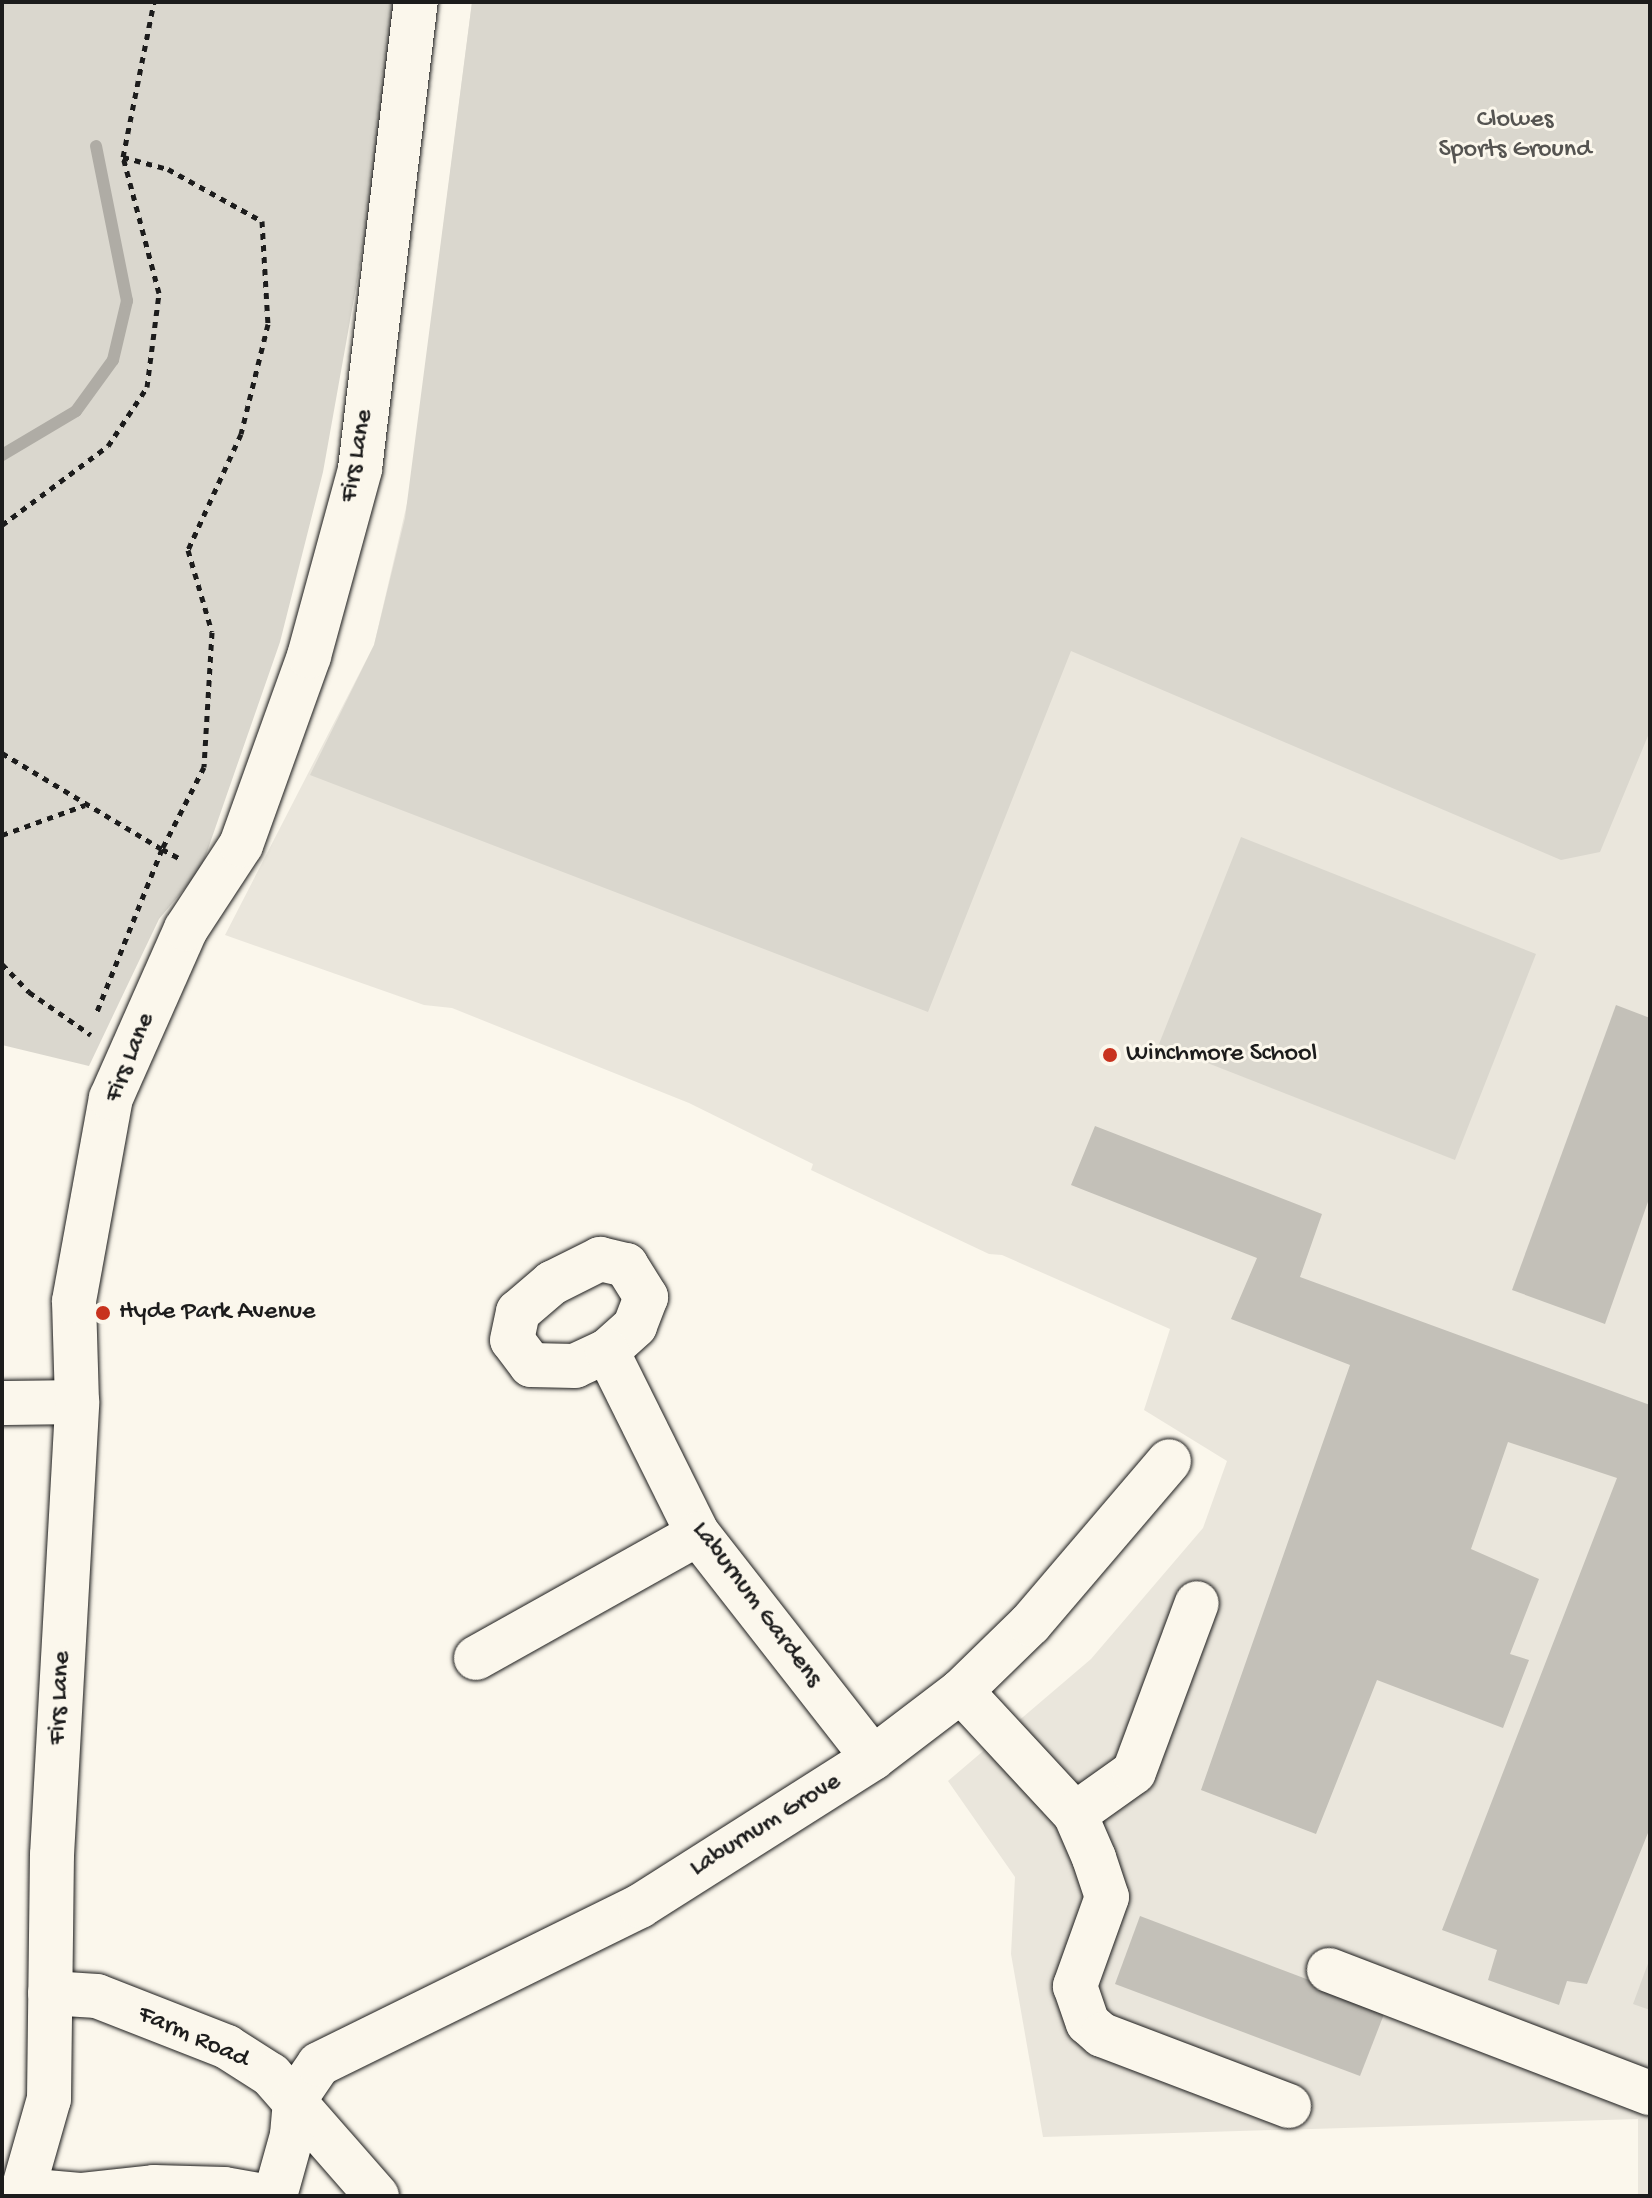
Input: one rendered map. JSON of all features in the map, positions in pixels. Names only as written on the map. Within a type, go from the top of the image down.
[{"type":"street","name":"Firs Lane","points":[[19,2193],[49,2099],[52,1855],[77,1402],[74,1301],[111,1098],[186,929],[241,845],[309,656],[357,484],[416,2]]},
{"type":"street","name":"Laburnum Gardens","points":[[607,1351],[698,1534],[873,1758]]},
{"type":"street","points":[[2,1403],[77,1402]]},
{"type":"street","name":"Laburnum Grove","points":[[295,2099],[319,2064],[640,1906],[873,1758],[961,1691],[1100,1547],[1169,1461]]},
{"type":"street","points":[[476,1658],[698,1534]]},
{"type":"street","points":[[1075,1814],[1134,1772],[1197,1603]]},
{"type":"street","points":[[961,1691],[1075,1814],[1107,1897],[1075,1986],[1088,2023],[1102,2035],[1289,2106]]},
{"type":"street","points":[[1329,1970],[1650,2093]]},
{"type":"street","name":"Farm Road","points":[[50,1993],[97,1996],[227,2047],[271,2075],[377,2196]]},
{"type":"street","points":[[275,2196],[292,2135],[295,2099]]},
{"type":"street","points":[[19,2193],[80,2195],[196,2188],[263,2196]]},
{"type":"path","points":[[2,525],[108,446],[147,387],[159,293],[123,157],[154,2]]},
{"type":"path","points":[[89,1034],[162,849],[204,767],[212,632],[188,550],[241,434],[268,324],[262,221],[168,169],[123,157]]},
{"type":"path","points":[[2,753],[162,849]]},
{"type":"path","points":[[2,835],[85,805]]},
{"type":"path","points":[[2,964],[29,992],[128,1061]]},
{"type":"shaded area","name":"Winchmore School","points":[[472,2],[1650,336],[1650,2196],[1638,2196],[1638,2119],[1043,2137],[1011,1954],[1015,1877],[948,1781],[1091,1659],[1203,1528],[1227,1461],[1144,1410],[1170,1329],[1002,1255],[989,1254],[811,1170],[813,1164],[689,1103],[452,1008],[424,1005],[225,935],[374,645],[409,495]]},
{"type":"green space","points":[[2,2],[407,2],[323,472],[280,642],[201,869],[159,919],[89,1066],[2,1045]]},
{"type":"green space","name":"Clowes Sports Ground","points":[[472,2],[1650,2],[1650,731],[1600,852],[1561,860],[1071,651],[928,1012],[310,775],[374,645],[405,518]]},
{"type":"green space","points":[[1241,837],[1536,954],[1455,1160],[1159,1044]]},
{"type":"green space","points":[[1650,1958],[1650,2010],[1633,2004]]},
{"type":"building","points":[[1616,1005],[1650,1018],[1650,1196],[1605,1324],[1512,1290]]},
{"type":"building","points":[[1095,1126],[1322,1214],[1300,1277],[1650,1405],[1650,1828],[1587,1984],[1567,1981],[1559,2005],[1488,1980],[1497,1950],[1442,1930],[1617,1478],[1508,1442],[1471,1549],[1539,1579],[1510,1654],[1529,1660],[1503,1728],[1377,1680],[1316,1834],[1201,1790],[1350,1365],[1231,1319],[1257,1258],[1071,1185]]},
{"type":"building","points":[[1140,1916],[1386,2009],[1360,2076],[1115,1984]]},
{"type":"waterway","points":[[2,455],[76,411],[113,360],[127,301],[96,146]]},
{"type":"place","name":"Winchmore School","points":[[1110,1055]]},
{"type":"place","name":"Hyde Park Avenue","points":[[103,1313]]}]
